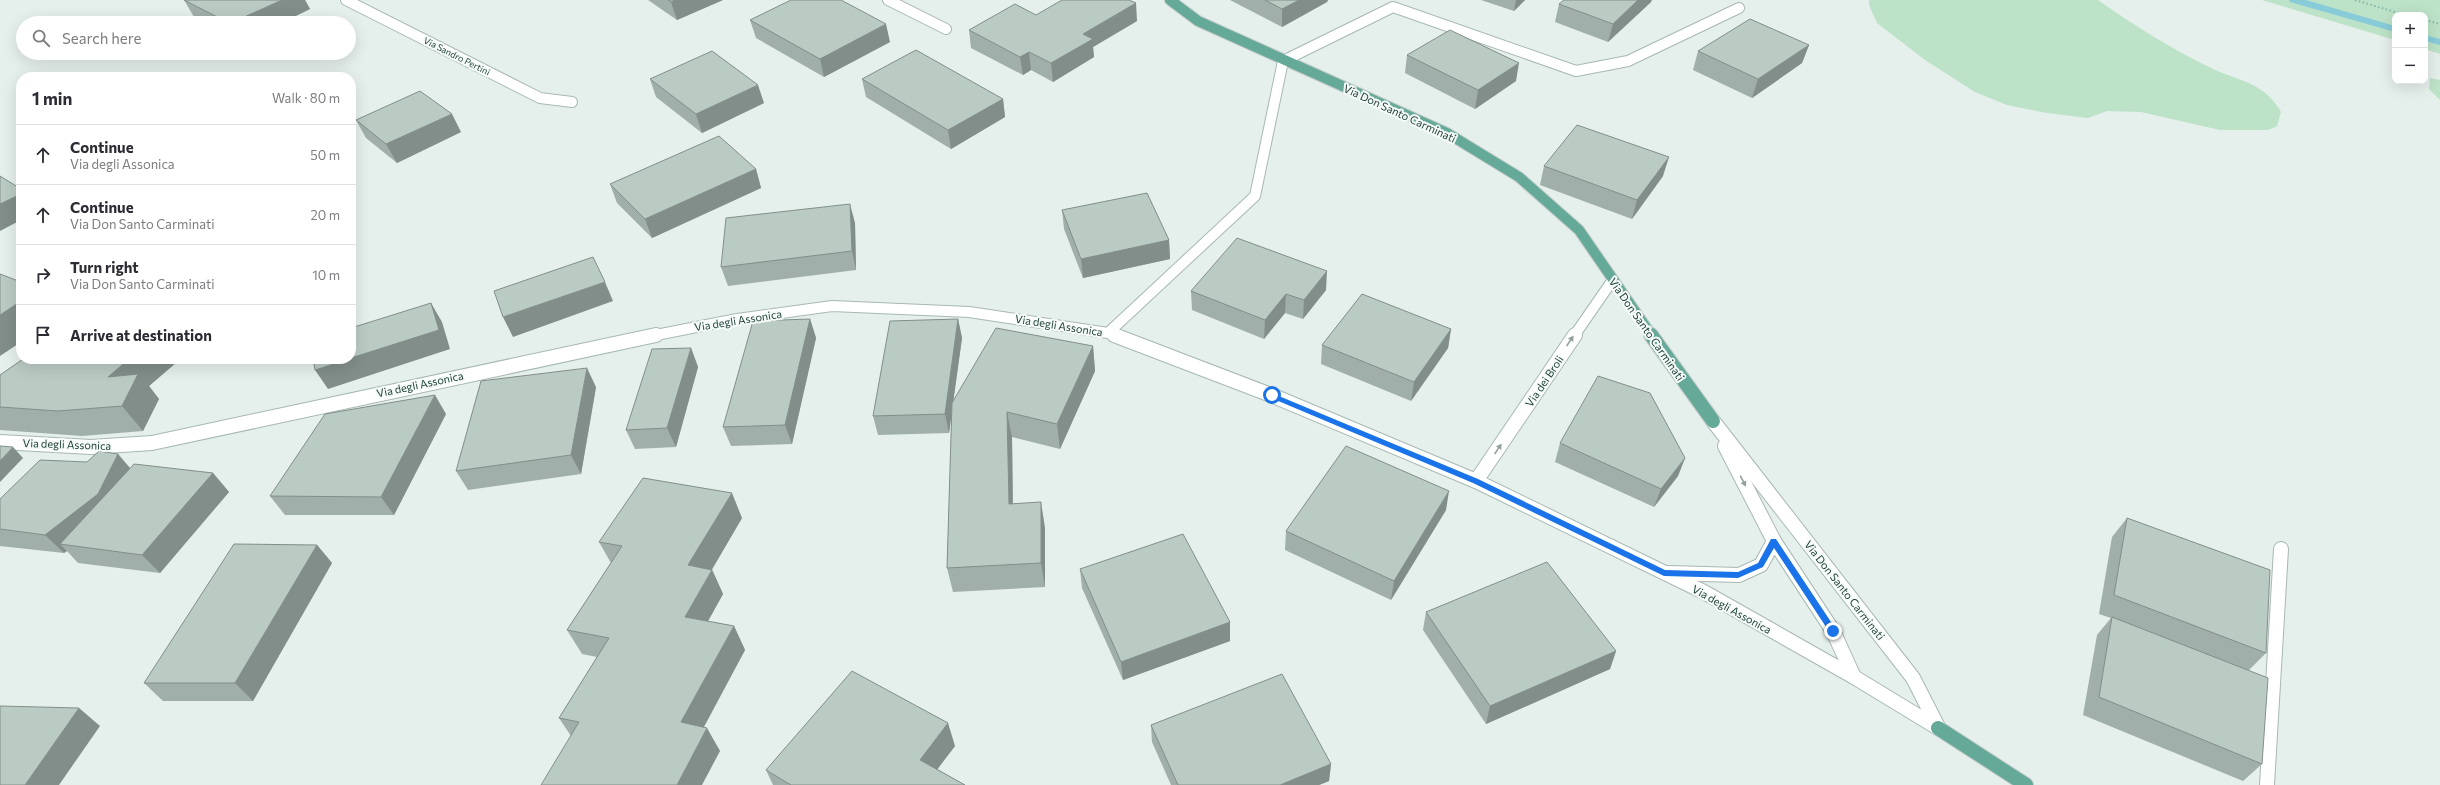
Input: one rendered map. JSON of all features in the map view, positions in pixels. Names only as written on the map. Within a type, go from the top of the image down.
[{"type":"main road","name":"Via Don Santo Carminati","points":[[1170,0],[1198,21],[1283,61],[1330,80],[1447,133],[1519,177],[1579,230],[1612,280],[1713,422]]},
{"type":"main road","name":"Via degli Assonica","points":[[1938,728],[2026,785]]},
{"type":"street","name":"Via Sandro Pertini","points":[[346,0],[540,98],[572,102]]},
{"type":"street","points":[[888,0],[946,29]]},
{"type":"street","points":[[1108,332],[1255,196],[1283,61],[1393,7],[1576,71],[1628,61],[1739,8]]},
{"type":"street","name":"Via dei Broli","points":[[1476,481],[1612,280]]},
{"type":"street","name":"Via degli Assonica","points":[[0,442],[91,447],[152,443],[545,357],[737,319],[832,306],[969,312],[1108,332],[1272,395],[1476,481],[1704,592],[1854,677],[1938,728]]},
{"type":"street","name":"Via Don Santo Carminati","points":[[1713,422],[1774,541],[1833,631],[1854,677]]},
{"type":"street","name":"Via Don Santo Carminati","points":[[1713,422],[1913,678],[1938,728]]},
{"type":"street","points":[[1664,573],[1738,575],[1761,565],[1774,541]]},
{"type":"street","points":[[2267,785],[2281,549]]},
{"type":"path","points":[[2355,0],[2395,12]]},
{"type":"path","points":[[2428,21],[2440,24]]},
{"type":"green space","points":[[1869,0],[2098,0],[2167,45],[2211,68],[2259,88],[2267,94],[2281,112],[2277,126],[2268,130],[2220,130],[2141,112],[2107,111],[2088,118],[2047,113],[2007,105],[1975,92],[1925,60],[1877,23],[1869,5]]},
{"type":"green space","points":[[2262,0],[2440,0],[2440,54],[2428,50],[2428,12],[2392,12],[2392,39]]},
{"type":"green space","points":[[2430,78],[2440,80],[2440,100],[2429,89]]},
{"type":"building","points":[[184,0],[282,0],[247,16],[215,16]]},
{"type":"building","points":[[791,0],[841,0],[886,24],[820,59],[750,20]]},
{"type":"building","points":[[1062,0],[1129,0],[1136,3],[1083,34],[1093,39],[1051,63],[1029,52],[1020,57],[969,30],[1015,4],[1036,15]]},
{"type":"building","points":[[1265,0],[1299,0],[1282,9]]},
{"type":"building","points":[[1564,0],[1638,0],[1613,24],[1559,4]]},
{"type":"building","points":[[1750,19],[1809,45],[1758,79],[1698,51]]},
{"type":"building","points":[[1450,30],[1519,63],[1478,90],[1407,55]]},
{"type":"building","points":[[916,50],[1003,99],[948,130],[862,79]]},
{"type":"building","points":[[712,51],[758,85],[696,114],[650,79]]},
{"type":"building","points":[[420,91],[452,114],[386,144],[356,120]]},
{"type":"building","points":[[1577,125],[1669,157],[1637,200],[1544,166]]},
{"type":"building","points":[[719,136],[756,169],[645,219],[610,184]]},
{"type":"building","points":[[0,176],[16,186],[16,196],[0,204]]},
{"type":"building","points":[[1147,193],[1169,240],[1081,259],[1062,210]]},
{"type":"building","points":[[850,204],[852,251],[721,267],[726,218]]},
{"type":"building","points":[[1237,238],[1327,271],[1304,300],[1286,294],[1265,320],[1191,291]]},
{"type":"building","points":[[593,257],[605,282],[503,317],[494,291]]},
{"type":"building","points":[[0,274],[16,280],[16,304],[0,315]]},
{"type":"building","points":[[1362,294],[1451,329],[1414,382],[1322,345]]},
{"type":"building","points":[[431,303],[439,330],[356,356],[356,326]]},
{"type":"building","points":[[810,319],[785,425],[723,427],[753,321]]},
{"type":"building","points":[[958,319],[945,414],[873,416],[890,321]]},
{"type":"building","points":[[996,328],[1093,346],[1057,424],[1007,412],[1009,504],[1041,502],[1041,563],[947,568],[952,403]]},
{"type":"building","points":[[691,348],[667,428],[626,430],[652,349]]},
{"type":"building","points":[[16,364],[123,364],[108,377],[138,374],[122,406],[58,411],[0,407],[0,375]]},
{"type":"building","points":[[314,364],[334,364],[315,370]]},
{"type":"building","points":[[587,368],[571,455],[456,471],[481,381]]},
{"type":"building","points":[[1598,376],[1650,393],[1685,458],[1661,489],[1560,443]]},
{"type":"building","points":[[435,395],[381,497],[270,496],[325,414]]},
{"type":"building","points":[[0,446],[13,447],[0,461]]},
{"type":"building","points":[[1346,446],[1449,491],[1394,581],[1286,531]]},
{"type":"building","points":[[99,451],[118,454],[98,494],[45,535],[0,529],[0,499],[40,460],[87,462]]},
{"type":"building","points":[[134,464],[213,473],[142,555],[60,544]]},
{"type":"building","points":[[643,478],[732,493],[688,565],[712,570],[685,617],[734,626],[681,722],[707,728],[677,785],[541,785],[579,722],[559,718],[609,638],[567,630],[622,546],[599,542]]},
{"type":"building","points":[[2127,518],[2270,570],[2266,653],[2114,595]]},
{"type":"building","points":[[1183,534],[1230,622],[1121,662],[1080,569]]},
{"type":"building","points":[[234,544],[317,545],[235,683],[144,683]]},
{"type":"building","points":[[1547,562],[1616,651],[1490,706],[1426,612]]},
{"type":"building","points":[[2112,617],[2268,678],[2262,764],[2099,697]]},
{"type":"building","points":[[852,671],[948,723],[920,760],[965,785],[791,785],[766,770]]},
{"type":"building","points":[[1282,674],[1331,764],[1280,785],[1178,785],[1151,725]]},
{"type":"building","points":[[0,706],[79,708],[25,785],[0,785]]},
{"type":"waterway","points":[[2294,0],[2392,28]]},
{"type":"waterway","points":[[2428,39],[2440,42]]},
{"type":"route","points":[[1272,395],[1476,481],[1664,573],[1738,575],[1761,565],[1774,541],[1833,631]]}]
